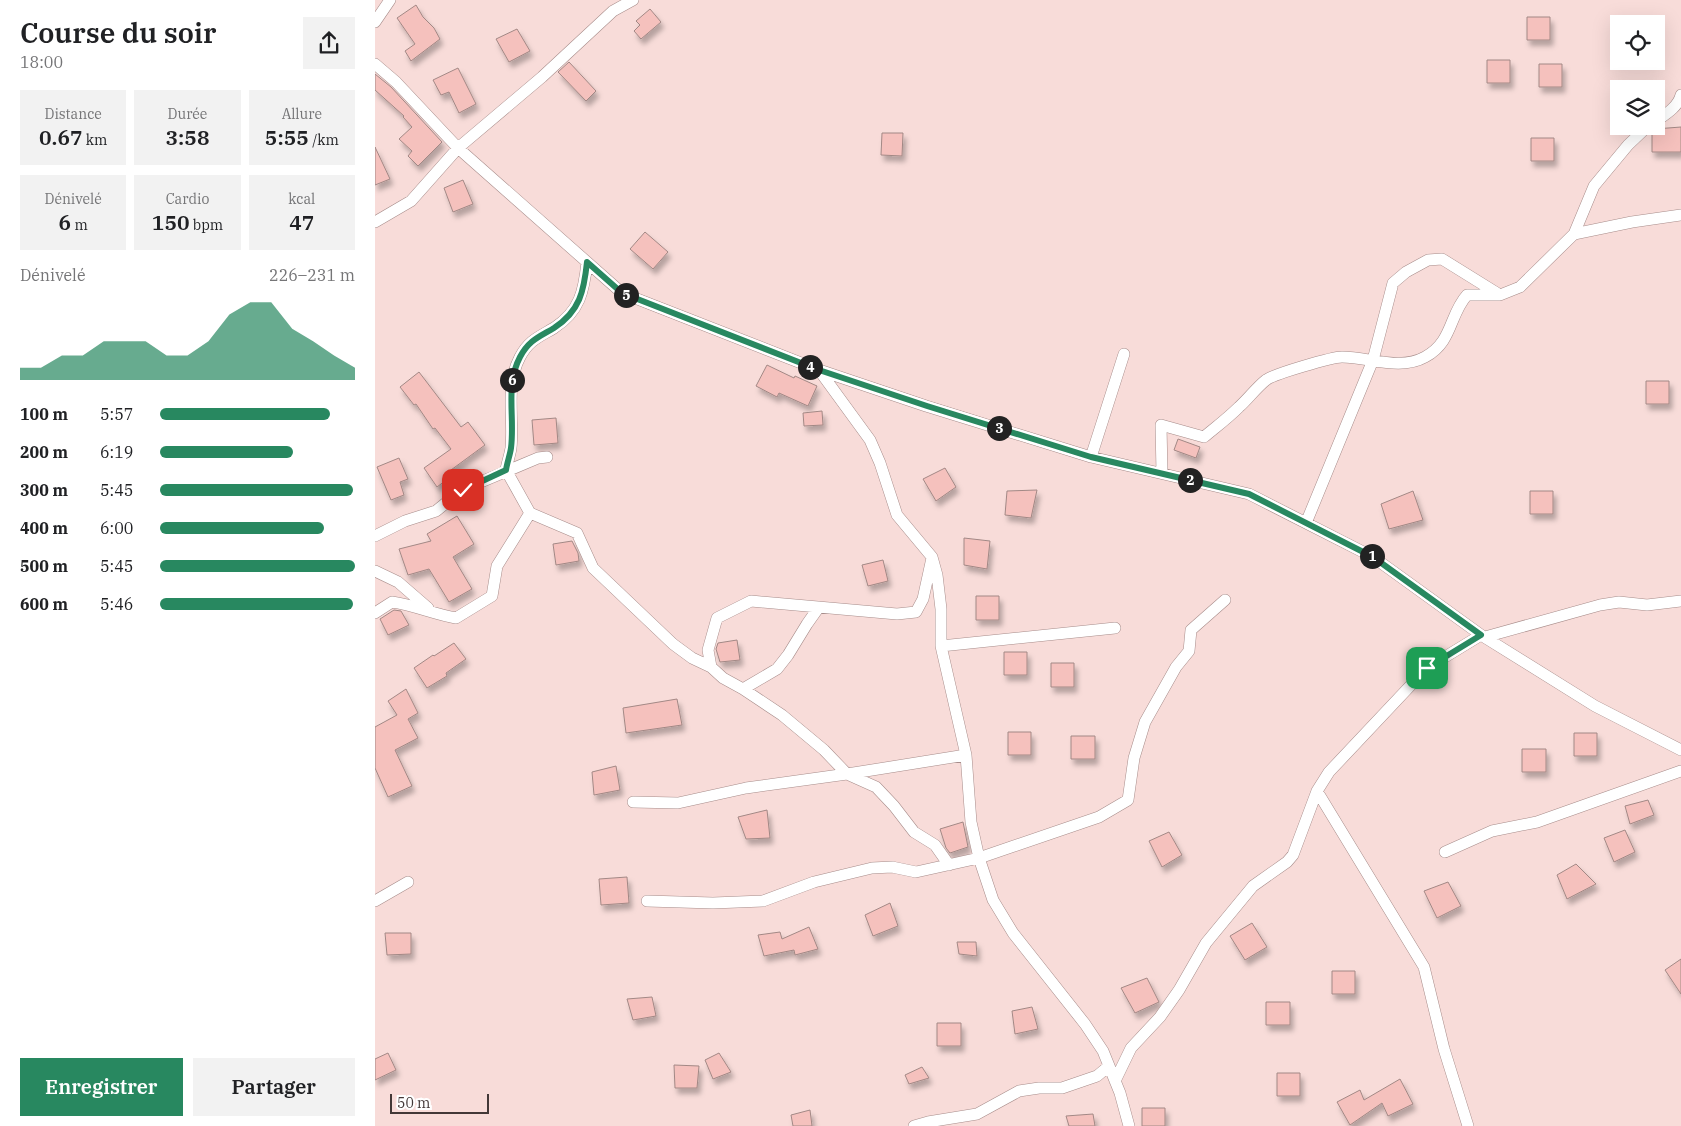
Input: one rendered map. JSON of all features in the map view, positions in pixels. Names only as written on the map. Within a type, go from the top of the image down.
[{"type":"street","points":[[375,22],[390,0]]},
{"type":"street","points":[[375,222],[411,201],[458,148],[542,77],[613,12],[633,0]]},
{"type":"street","points":[[375,64],[396,82],[458,148],[622,293],[819,370],[927,406],[1091,457],[1249,494],[1373,557],[1483,636],[1595,706],[1681,750]]},
{"type":"street","points":[[1665,115],[1679,102],[1681,95]]},
{"type":"street","points":[[1162,473],[1161,425],[1204,437],[1240,407],[1267,379],[1290,370],[1341,357],[1404,363],[1425,357],[1443,342],[1461,302],[1467,296],[1500,295],[1520,287],[1574,234],[1594,186],[1639,135]]},
{"type":"street","points":[[1574,234],[1681,215]]},
{"type":"street","points":[[1306,523],[1373,360],[1393,283],[1406,272],[1428,260],[1442,259],[1500,295]]},
{"type":"street","points":[[587,262],[583,291],[575,309],[556,327],[532,340],[520,357],[512,380],[511,447],[506,470],[531,513],[577,533],[593,568],[673,644],[782,715],[824,750],[847,774],[876,787],[914,832],[935,845],[949,865]]},
{"type":"street","points":[[1091,457],[1124,354]]},
{"type":"street","points":[[819,370],[870,440],[880,462],[897,515],[932,557],[937,575],[941,609],[941,646],[966,755],[971,822],[979,858],[993,900],[1013,933],[1085,1024],[1103,1051],[1120,1093],[1129,1126]]},
{"type":"street","points":[[845,379],[846,407]]},
{"type":"street","points":[[375,536],[405,521],[436,510],[463,490],[506,470],[538,458],[547,457]]},
{"type":"street","points":[[375,614],[392,602],[413,605],[435,614],[456,618],[492,596],[497,566],[531,513]]},
{"type":"street","points":[[711,667],[708,650],[717,618],[751,601],[897,614],[916,612],[923,599],[932,557]]},
{"type":"street","points":[[375,571],[398,582],[435,614]]},
{"type":"street","points":[[647,901],[713,903],[763,901],[814,882],[872,868],[892,867],[917,872],[979,858],[1099,817],[1127,800],[1134,758],[1145,722],[1176,667],[1189,651],[1191,630],[1225,600]]},
{"type":"street","points":[[1115,1081],[1131,1048],[1160,1017],[1179,990],[1205,943],[1253,886],[1287,862],[1293,855],[1317,792],[1329,772],[1427,668],[1483,636],[1600,605],[1619,602],[1647,605],[1681,601]]},
{"type":"street","points":[[743,689],[777,669],[819,607]]},
{"type":"street","points":[[941,646],[1115,628]]},
{"type":"street","points":[[633,802],[678,803],[746,788],[966,755]]},
{"type":"street","points":[[1445,852],[1492,831],[1537,822],[1681,771]]},
{"type":"street","points":[[1317,792],[1424,967],[1444,1049],[1468,1126]]},
{"type":"street","points":[[375,901],[408,882]]},
{"type":"street","points":[[914,1126],[977,1114],[1019,1091],[1039,1088],[1062,1088],[1097,1076],[1109,1066]]},
{"type":"street","points":[[1097,1076],[1120,1093]]},
{"type":"building","points":[[416,5],[440,39],[411,61],[405,51],[415,44],[397,18]]},
{"type":"building","points":[[650,9],[661,22],[641,39],[634,31],[640,25],[636,21]]},
{"type":"building","points":[[1527,17],[1550,17],[1550,40],[1527,40]]},
{"type":"building","points":[[517,29],[530,51],[509,62],[496,39]]},
{"type":"building","points":[[1487,60],[1510,60],[1510,83],[1487,83]]},
{"type":"building","points":[[569,62],[596,91],[586,101],[558,72]]},
{"type":"building","points":[[1539,64],[1562,64],[1562,87],[1539,87]]},
{"type":"building","points":[[458,68],[476,104],[459,113],[449,92],[441,95],[433,80]]},
{"type":"building","points":[[375,74],[391,87],[442,142],[418,166],[408,156],[412,151],[399,139],[412,127],[404,116],[375,90]]},
{"type":"building","points":[[1681,127],[1681,152],[1652,152],[1652,135],[1665,135],[1665,128]]},
{"type":"building","points":[[882,133],[903,133],[902,156],[881,155]]},
{"type":"building","points":[[1531,138],[1554,138],[1554,161],[1531,161]]},
{"type":"building","points":[[375,147],[390,179],[375,185]]},
{"type":"building","points":[[463,180],[473,204],[453,212],[444,188]]},
{"type":"building","points":[[645,232],[668,252],[653,269],[630,249]]},
{"type":"building","points":[[767,365],[794,378],[795,376],[817,386],[808,406],[779,393],[777,397],[756,386]]},
{"type":"building","points":[[419,372],[461,427],[468,422],[485,445],[451,470],[454,474],[437,487],[424,468],[451,449],[435,428],[433,429],[416,404],[414,405],[400,387]]},
{"type":"building","points":[[1646,381],[1669,381],[1669,404],[1646,404]]},
{"type":"building","points":[[822,411],[823,425],[804,426],[803,413]]},
{"type":"building","points":[[556,418],[558,443],[534,445],[532,420]]},
{"type":"building","points":[[1178,439],[1200,447],[1196,458],[1174,450]]},
{"type":"building","points":[[399,458],[408,479],[400,482],[404,495],[391,500],[377,467]]},
{"type":"building","points":[[945,468],[956,487],[936,501],[923,479]]},
{"type":"building","points":[[1037,490],[1031,518],[1005,515],[1007,491]]},
{"type":"building","points":[[1413,491],[1423,520],[1389,529],[1381,504]]},
{"type":"building","points":[[1530,491],[1553,491],[1553,514],[1530,514]]},
{"type":"building","points":[[457,516],[474,544],[453,557],[472,589],[449,602],[429,569],[408,575],[399,549],[431,541],[427,534]]},
{"type":"building","points":[[964,538],[990,541],[987,569],[964,565]]},
{"type":"building","points":[[572,541],[578,553],[579,561],[556,565],[553,544]]},
{"type":"building","points":[[883,560],[888,581],[868,586],[862,565]]},
{"type":"building","points":[[976,596],[999,596],[999,620],[976,620]]},
{"type":"building","points":[[394,610],[401,611],[409,625],[388,635],[380,619]]},
{"type":"building","points":[[737,640],[740,660],[720,662],[716,649],[718,643]]},
{"type":"building","points":[[454,643],[466,659],[446,673],[447,676],[427,688],[414,668]]},
{"type":"building","points":[[1004,652],[1027,652],[1027,675],[1004,675]]},
{"type":"building","points":[[1051,663],[1074,663],[1074,687],[1051,687]]},
{"type":"building","points":[[406,689],[418,713],[408,719],[418,738],[395,750],[412,786],[388,797],[375,768],[375,727],[397,715],[388,701]]},
{"type":"building","points":[[677,699],[682,725],[626,733],[623,708]]},
{"type":"building","points":[[1008,732],[1031,732],[1031,755],[1008,755]]},
{"type":"building","points":[[1574,733],[1597,733],[1597,756],[1574,756]]},
{"type":"building","points":[[1071,736],[1095,736],[1095,759],[1071,759]]},
{"type":"building","points":[[1522,749],[1546,749],[1546,772],[1522,772]]},
{"type":"building","points":[[616,766],[620,790],[594,795],[592,772]]},
{"type":"building","points":[[1648,800],[1654,815],[1630,824],[1625,806]]},
{"type":"building","points":[[767,810],[770,838],[746,839],[738,817]]},
{"type":"building","points":[[963,822],[968,847],[950,853],[946,848],[940,829]]},
{"type":"building","points":[[1625,830],[1635,852],[1614,862],[1604,838]]},
{"type":"building","points":[[1169,832],[1182,855],[1162,867],[1149,841]]},
{"type":"building","points":[[1576,864],[1596,884],[1567,899],[1557,875]]},
{"type":"building","points":[[627,877],[629,903],[601,905],[599,879]]},
{"type":"building","points":[[1448,882],[1461,906],[1437,918],[1424,891]]},
{"type":"building","points":[[890,903],[898,926],[873,936],[865,915]]},
{"type":"building","points":[[1252,923],[1267,947],[1245,960],[1230,936]]},
{"type":"building","points":[[809,927],[818,949],[795,955],[794,950],[764,956],[758,935],[780,932],[782,939]]},
{"type":"building","points":[[385,933],[411,933],[411,954],[387,955]]},
{"type":"building","points":[[957,942],[976,942],[977,956],[959,954]]},
{"type":"building","points":[[1681,959],[1681,994],[1665,970]]},
{"type":"building","points":[[1332,971],[1355,971],[1355,994],[1332,994]]},
{"type":"building","points":[[1147,978],[1159,1002],[1135,1013],[1121,988]]},
{"type":"building","points":[[652,997],[656,1016],[633,1020],[627,999]]},
{"type":"building","points":[[1266,1002],[1290,1002],[1290,1025],[1266,1025]]},
{"type":"building","points":[[1032,1007],[1038,1029],[1015,1034],[1012,1011]]},
{"type":"building","points":[[937,1023],[961,1023],[961,1046],[937,1046]]},
{"type":"building","points":[[388,1053],[396,1070],[375,1080],[375,1059]]},
{"type":"building","points":[[719,1053],[731,1072],[713,1079],[705,1060]]},
{"type":"building","points":[[674,1065],[699,1066],[697,1088],[675,1088]]},
{"type":"building","points":[[922,1067],[929,1078],[909,1084],[905,1075]]},
{"type":"building","points":[[1277,1073],[1300,1073],[1300,1096],[1277,1096]]},
{"type":"building","points":[[1400,1079],[1413,1104],[1388,1116],[1382,1103],[1350,1125],[1337,1102],[1360,1090],[1364,1100]]},
{"type":"building","points":[[1142,1108],[1165,1108],[1165,1126],[1142,1126]]},
{"type":"building","points":[[810,1110],[812,1126],[793,1126],[791,1115]]},
{"type":"building","points":[[1093,1114],[1095,1126],[1069,1126],[1066,1116]]},
{"type":"route","points":[[463,490],[506,470],[511,447],[512,380],[520,357],[532,340],[556,327],[575,309],[583,291],[587,262],[622,293],[819,370],[1091,457],[1249,494],[1373,557],[1481,635],[1427,668]]}]
